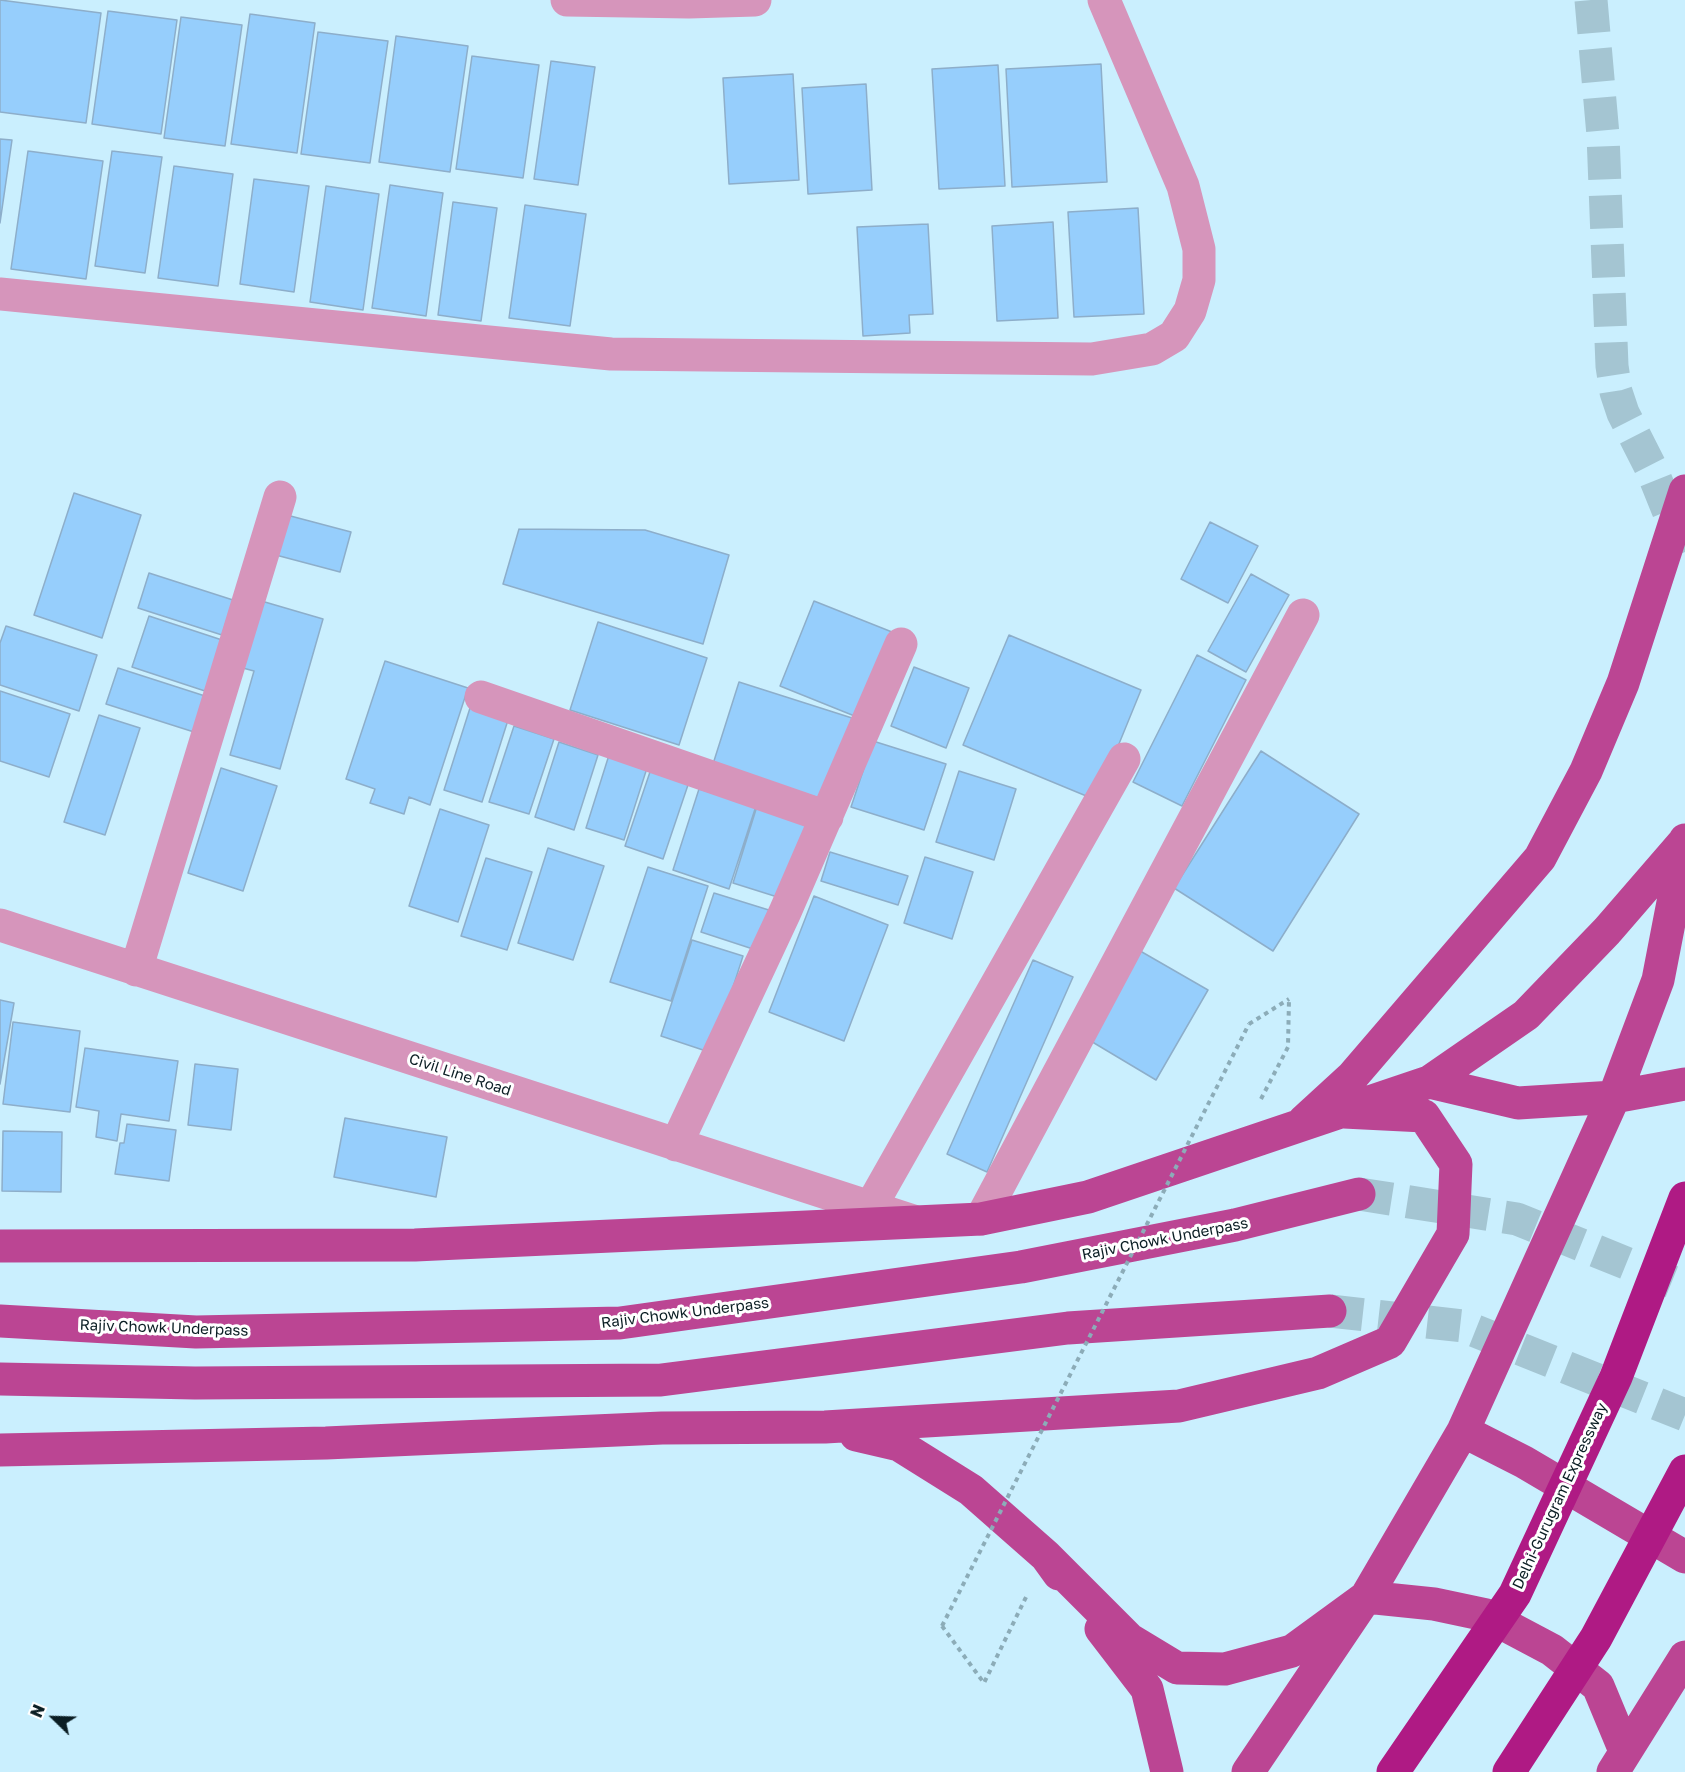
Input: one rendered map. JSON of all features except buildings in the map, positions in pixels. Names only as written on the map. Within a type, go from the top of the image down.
[{"type":"highway","name":"Delhi-Gurugram Expressway","points":[[1393,1772],[1515,1594],[1616,1377],[1685,1198]]},
{"type":"highway","points":[[1509,1772],[1596,1638],[1685,1471]]},
{"type":"main road","points":[[1297,1128],[1352,1077],[1540,858],[1586,771],[1623,683],[1685,491]]},
{"type":"main road","points":[[0,1246],[415,1245],[921,1224],[981,1219],[1088,1197],[1236,1149],[1429,1082],[1526,1015],[1607,930],[1685,840]]},
{"type":"main road","points":[[1248,1772],[1366,1598],[1463,1431],[1614,1097],[1658,980],[1685,840]]},
{"type":"main road","points":[[1429,1082],[1518,1103],[1614,1097],[1685,1084]]},
{"type":"main road","points":[[0,1450],[326,1443],[662,1428],[825,1427],[1179,1406],[1318,1373],[1390,1342],[1453,1234],[1456,1164],[1424,1116],[1344,1112]]},
{"type":"main road","name":"Rajiv Chowk Underpass","points":[[0,1321],[196,1332],[620,1323],[1021,1268],[1235,1226],[1359,1194]]},
{"type":"main road","points":[[0,1379],[195,1383],[661,1380],[1068,1328],[1330,1311]]},
{"type":"main road","points":[[825,1427],[898,1445],[971,1490],[1046,1556],[1129,1639],[1177,1668],[1225,1669],[1292,1651],[1366,1598],[1434,1604],[1486,1615],[1552,1650],[1598,1686],[1619,1761]]},
{"type":"main road","points":[[1463,1431],[1524,1462],[1685,1557]]},
{"type":"main road","points":[[1046,1556],[1147,1689],[1167,1772]]},
{"type":"main road","points":[[1619,1761],[1685,1657]]},
{"type":"street","points":[[567,0],[755,0]]},
{"type":"street","points":[[0,294],[611,354],[1092,359],[1152,349],[1174,336],[1190,311],[1199,280],[1199,249],[1183,186],[1104,0]]},
{"type":"street","points":[[136,970],[279,497]]},
{"type":"street","points":[[981,1219],[1303,615]]},
{"type":"street","points":[[676,1145],[827,817],[901,644]]},
{"type":"street","points":[[481,697],[827,817]]},
{"type":"street","points":[[870,1208],[1124,759]]},
{"type":"street","name":"Civil Line Road","points":[[0,925],[921,1224]]},
{"type":"path","points":[[1046,1556],[984,1683],[942,1626],[1249,1024],[1289,999],[1288,1047],[1236,1149]]},
{"type":"tunnel","points":[[1591,0],[1603,135],[1612,366],[1616,392],[1623,413],[1651,468],[1685,552]]},
{"type":"tunnel","points":[[1359,1194],[1517,1219],[1685,1287]]},
{"type":"tunnel","points":[[1330,1311],[1463,1326],[1685,1415]]}]
